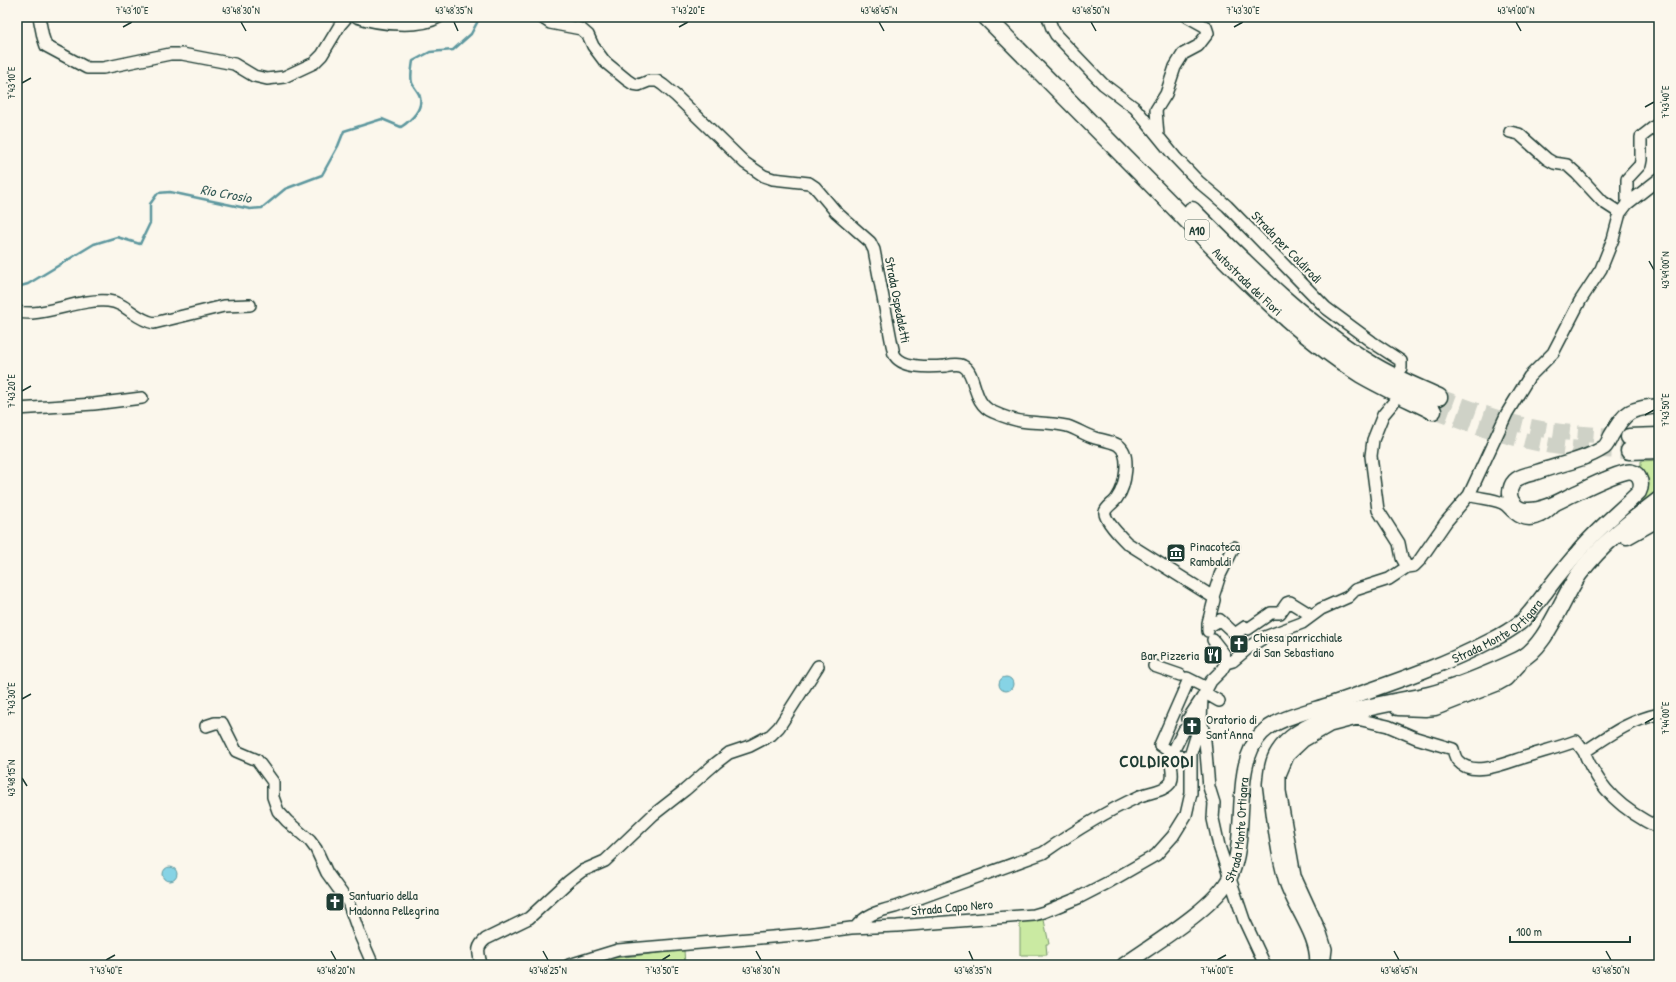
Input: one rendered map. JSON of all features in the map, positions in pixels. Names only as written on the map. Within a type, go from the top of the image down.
[{"type":"highway","name":"Autostrada dei Fiori","points":[[986,17],[1239,273],[1288,319],[1315,341],[1360,373],[1405,398],[1436,404],[1358,356],[1283,298],[1220,238],[1001,17]]},
{"type":"highway","points":[[1659,436],[1629,444],[1659,450]]},
{"type":"highway","points":[[1318,965],[1318,950],[1314,938],[1293,896],[1284,870],[1271,784],[1272,773],[1279,752],[1293,736],[1301,731],[1346,713],[1376,706],[1416,708],[1435,707],[1496,683],[1512,672],[1521,659],[1540,641],[1579,575],[1589,562],[1630,522],[1659,500]]},
{"type":"highway","points":[[1630,522],[1659,507]]},
{"type":"highway","points":[[1589,562],[1639,528],[1659,518]]},
{"type":"main road","name":"Strada Monte Ortigara","points":[[1124,965],[1210,903],[1230,878],[1238,856],[1242,821],[1243,776],[1254,742],[1270,726],[1395,682],[1491,641],[1521,622],[1578,551],[1639,492],[1642,484],[1640,479],[1634,473],[1626,472],[1579,491],[1558,502],[1528,510],[1522,510],[1517,507],[1511,498],[1511,487],[1523,476],[1578,459],[1604,448],[1620,422],[1629,412],[1638,408],[1659,406]]},
{"type":"street","points":[[39,17],[46,46],[87,68],[103,68],[170,54],[182,54],[234,64],[254,76],[267,79],[284,77],[314,63],[322,55],[340,25],[347,17]]},
{"type":"street","points":[[357,17],[390,24],[423,23],[435,18]]},
{"type":"street","name":"Strada Ospedaletti","points":[[541,17],[550,23],[581,29],[588,35],[593,46],[605,62],[626,80],[639,85],[649,81],[657,81],[663,85],[756,172],[773,179],[809,183],[815,187],[836,212],[870,242],[874,250],[894,355],[900,360],[917,366],[933,367],[959,364],[964,366],[968,371],[983,406],[992,412],[1019,421],[1041,422],[1066,426],[1122,448],[1126,471],[1122,488],[1117,499],[1106,509],[1106,517],[1121,538],[1127,543],[1213,598]]},
{"type":"street","name":"Strada per Coldirodi","points":[[1048,17],[1056,35],[1103,84],[1135,108],[1158,137],[1199,182],[1227,206],[1326,308],[1372,342],[1401,361],[1402,368]]},
{"type":"street","points":[[1158,137],[1156,110],[1166,94],[1175,67],[1183,54],[1198,46],[1208,34],[1206,27],[1188,17]]},
{"type":"street","points":[[1188,719],[1211,681],[1221,671],[1226,663],[1233,661],[1252,645],[1265,637],[1302,623],[1311,615],[1336,600],[1348,596],[1355,590],[1388,579],[1407,567],[1414,566],[1419,560],[1446,522],[1469,495],[1507,413],[1529,377],[1552,353],[1580,301],[1601,269],[1623,208],[1627,179],[1640,165],[1641,137],[1659,123]]},
{"type":"street","points":[[1510,132],[1519,134],[1547,159],[1554,163],[1567,165],[1603,202],[1623,208]]},
{"type":"street","points":[[1623,208],[1659,179]]},
{"type":"street","points":[[17,312],[33,313],[86,302],[107,301],[118,302],[144,321],[154,323],[224,306],[250,305]]},
{"type":"street","points":[[17,409],[94,404],[142,398]]},
{"type":"street","points":[[1393,403],[1383,415],[1373,440],[1371,456],[1378,510],[1399,543],[1402,558],[1407,567]]},
{"type":"street","points":[[1469,495],[1476,498],[1498,501],[1505,504],[1519,517],[1527,519],[1534,519],[1544,516],[1558,502]]},
{"type":"street","points":[[1226,663],[1224,654],[1210,633],[1213,598],[1220,575],[1234,547]]},
{"type":"street","points":[[1210,633],[1220,620],[1235,634],[1245,627],[1248,629],[1271,614],[1280,612],[1290,602],[1311,615]]},
{"type":"street","points":[[481,965],[478,949],[480,944],[486,939],[529,918],[582,871],[610,857],[653,815],[716,763],[729,754],[750,746],[771,735],[779,727],[818,666]]},
{"type":"street","points":[[1154,666],[1185,678],[1205,693],[1219,701]]},
{"type":"street","points":[[1185,678],[1160,745],[1173,754],[1191,759]]},
{"type":"street","name":"Strada Capo Nero","points":[[569,965],[618,950],[807,934],[855,928],[1034,915],[1078,898],[1156,855],[1173,836],[1186,815],[1191,793],[1190,753],[1201,721],[1205,693]]},
{"type":"street","points":[[1330,705],[1345,703]]},
{"type":"street","points":[[1584,752],[1628,724],[1642,718],[1659,714]]},
{"type":"street","points":[[1324,965],[1326,949],[1321,933],[1295,876],[1280,791],[1280,775],[1288,756],[1304,741],[1330,726],[1355,717],[1388,726],[1416,738],[1453,749],[1457,760],[1463,765],[1473,768],[1486,769],[1498,767],[1509,762],[1576,741],[1584,752],[1590,766],[1604,789],[1617,802],[1642,819],[1659,828]]},
{"type":"street","points":[[1201,721],[1205,742],[1209,787],[1214,803],[1213,819],[1223,861],[1247,927],[1265,965]]},
{"type":"street","points":[[206,726],[215,723],[222,723],[236,751],[257,760],[273,782],[273,797],[278,812],[310,841],[316,849],[327,873],[348,902],[359,933],[373,965]]},
{"type":"street","points":[[855,928],[862,919],[875,912],[895,907],[1043,853],[1060,840],[1124,803],[1145,793],[1164,788],[1170,783],[1173,775],[1171,760],[1184,730]]},
{"type":"green space","points":[[1659,460],[1659,491],[1602,533],[1636,501],[1632,466],[1641,466],[1641,461]]},
{"type":"green space","points":[[1044,920],[1049,944],[1046,944],[1047,955],[1020,955],[1020,921]]},
{"type":"green space","points":[[684,950],[685,965],[600,965],[601,960]]},
{"type":"water","points":[[1006,677],[1011,679],[1013,684],[1011,689],[1006,691],[1001,689],[999,684],[1001,679]]},
{"type":"water","points":[[170,867],[175,869],[177,874],[175,879],[170,881],[165,879],[163,874],[165,869]]},
{"type":"waterway","name":"Rio Crosio","points":[[17,287],[28,284],[94,244],[117,237],[140,244],[150,223],[150,204],[158,193],[170,192],[250,209],[262,208],[285,189],[322,175],[338,146],[344,131],[382,119],[401,127],[412,119],[420,107],[419,95],[411,80],[413,61],[430,52],[453,50],[471,34],[480,17]]},
{"type":"tunnel","points":[[1439,397],[1492,416],[1547,430],[1629,437]]},
{"type":"tunnel","points":[[1433,411],[1489,431],[1532,442],[1588,450],[1629,451]]},
{"type":"place","name":"Pinacoteca Rambaldi","points":[[1176,553]]},
{"type":"place","name":"Chiesa parricchiale di San Sebastiano","points":[[1239,644]]},
{"type":"place","name":"Bar Pizzeria","points":[[1213,655]]},
{"type":"place","name":"Oratorio di Sant'Anna","points":[[1192,726]]},
{"type":"place","name":"Santuario della Madonna Pellegrina","points":[[335,902]]},
{"type":"district","name":"COLDIRODI","points":[[1157,760]]}]
